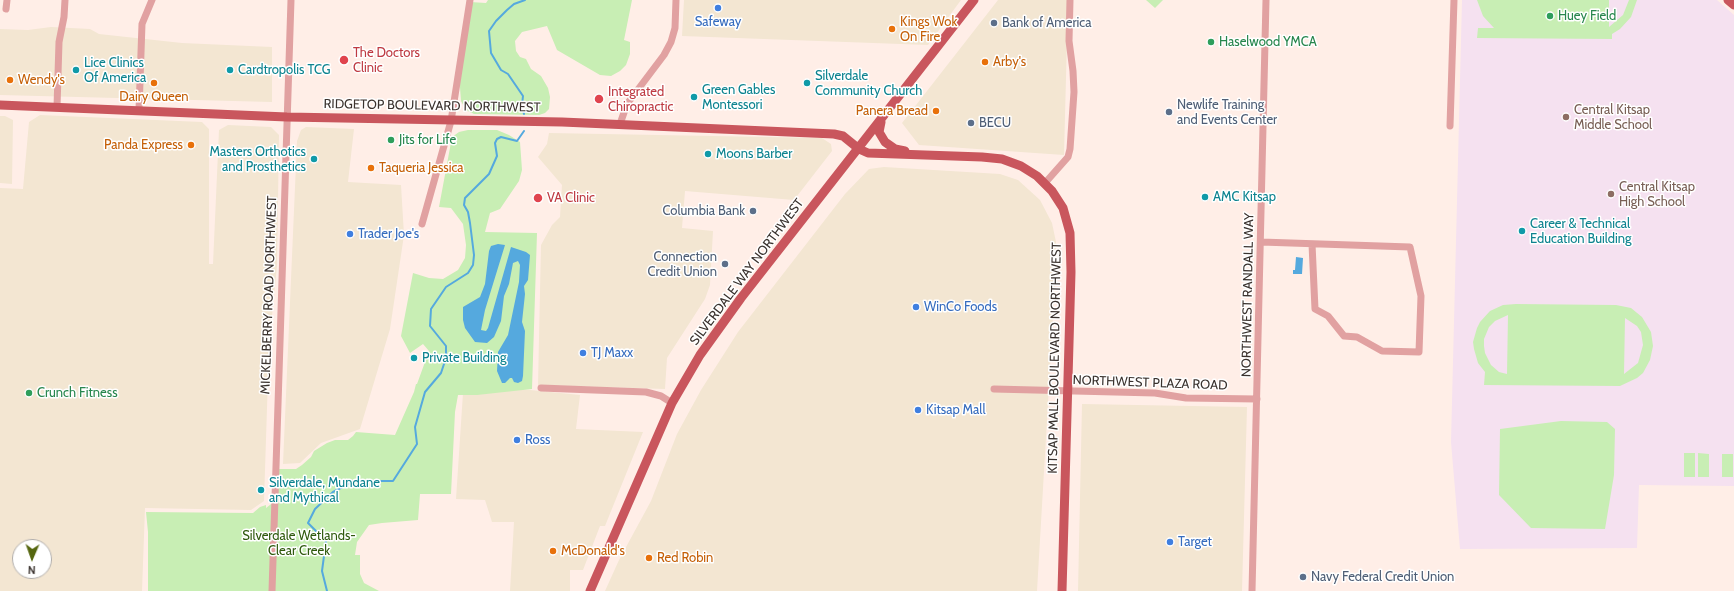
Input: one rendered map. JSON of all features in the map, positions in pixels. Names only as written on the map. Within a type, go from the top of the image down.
[{"type":"main road","name":"SILVERDALE WAY NORTHWEST","points":[[590,591],[672,403],[700,355],[735,307],[974,0]]},
{"type":"main road","points":[[1728,0],[1734,5]]},
{"type":"main road","name":"RIDGETOP BOULEVARD NORTHWEST","points":[[0,105],[287,116],[620,124],[834,134],[843,136],[859,149]]},
{"type":"main road","points":[[881,120],[879,132],[889,146],[924,155]]},
{"type":"main road","name":"KITSAP MALL BOULEVARD NORTHWEST","points":[[859,149],[871,154],[998,158],[1025,168],[1045,183],[1063,208],[1070,233],[1062,591]]},
{"type":"street","points":[[6,9],[7,0]]},
{"type":"street","points":[[57,107],[59,42],[64,17],[65,0]]},
{"type":"street","points":[[139,110],[142,24],[152,0]]},
{"type":"street","name":"MICKELBERRY ROAD NORTHWEST","points":[[272,591],[291,0]]},
{"type":"street","points":[[422,224],[451,121],[470,0]]},
{"type":"street","points":[[620,124],[627,104],[664,55],[671,42],[675,28],[676,0]]},
{"type":"street","points":[[1045,183],[1068,157],[1071,145],[1074,71],[1069,41],[1070,0]]},
{"type":"street","name":"NORTHWEST RANDALL WAY","points":[[1252,591],[1266,0]]},
{"type":"street","points":[[1450,126],[1454,0]]},
{"type":"street","points":[[1261,242],[1410,247],[1421,296],[1419,352],[1382,350],[1357,337],[1344,336],[1328,316],[1314,310],[1312,244]]},
{"type":"street","points":[[541,388],[646,392],[658,394],[672,403]]},
{"type":"street","name":"NORTHWEST PLAZA ROAD","points":[[994,389],[1155,393],[1186,398],[1257,399]]},
{"type":"shaded area","points":[[684,0],[961,0],[928,45],[682,36]]},
{"type":"shaded area","points":[[998,0],[1068,0],[1064,155],[919,145],[902,123]]},
{"type":"shaded area","points":[[1462,0],[1717,0],[1734,15],[1734,486],[1639,485],[1637,548],[1460,549],[1451,442]]},
{"type":"shaded area","points":[[51,27],[90,29],[99,34],[182,43],[272,47],[272,102],[0,95],[0,29],[28,30]]},
{"type":"shaded area","points":[[40,115],[202,122],[209,129],[209,264],[213,264],[219,130],[228,125],[271,127],[279,135],[277,266],[269,346],[264,501],[251,510],[145,508],[142,591],[0,591],[0,188],[23,189],[29,122]]},
{"type":"shaded area","points":[[0,116],[5,116],[13,120],[12,184],[0,183]]},
{"type":"shaded area","points":[[306,127],[354,129],[348,182],[401,185],[404,235],[390,329],[360,429],[321,443],[300,463],[283,464],[297,141],[301,130]]},
{"type":"shaded area","points":[[549,133],[822,138],[831,144],[832,151],[794,200],[685,191],[682,228],[713,231],[710,285],[705,299],[667,358],[665,389],[538,385],[541,245],[552,225],[560,217],[562,185],[538,157],[547,144]]},
{"type":"shaded area","points":[[884,167],[1000,174],[1018,180],[1040,200],[1052,223],[1056,242],[1054,300],[1037,591],[605,591],[619,560],[651,501],[677,434],[701,390],[738,332],[845,194],[869,169]]},
{"type":"shaded area","points":[[520,389],[580,395],[576,429],[643,432],[605,526],[600,526],[583,570],[570,570],[570,591],[510,591],[514,522],[492,522],[485,500],[456,499],[463,393]]},
{"type":"shaded area","points":[[1082,404],[1247,407],[1242,591],[1078,591]]},
{"type":"green space","points":[[488,0],[632,0],[624,40],[630,42],[630,54],[626,65],[620,71],[611,76],[600,75],[557,50],[547,26],[522,32],[515,41],[516,51],[520,57],[526,59],[531,69],[541,76],[548,88],[550,97],[549,109],[545,113],[539,115],[474,114],[466,110],[461,101],[459,74],[470,2],[486,3]]},
{"type":"green space","points":[[1146,0],[1163,0],[1155,8]]},
{"type":"green space","name":"Huey Field","points":[[1477,0],[1609,0],[1609,27],[1623,15],[1629,0],[1637,0],[1631,17],[1620,29],[1612,34],[1612,39],[1477,38],[1478,28],[1494,28],[1483,16]]},
{"type":"green space","name":"Silverdale Wetlands- Clear Creek","points":[[468,130],[497,130],[520,142],[522,170],[519,181],[500,209],[490,213],[485,232],[537,233],[532,389],[477,395],[458,395],[455,412],[451,494],[420,494],[418,520],[369,525],[357,542],[355,555],[360,555],[360,574],[364,583],[379,591],[148,591],[148,532],[146,512],[253,513],[260,507],[266,505],[266,508],[275,501],[276,469],[296,469],[311,457],[314,451],[335,440],[348,440],[356,432],[395,435],[414,392],[429,351],[423,344],[410,353],[401,336],[413,273],[429,278],[443,279],[458,270],[465,258],[466,245],[463,224],[451,208],[439,207],[452,137],[459,132]]},
{"type":"green space","points":[[1503,305],[1616,305],[1631,308],[1642,317],[1651,332],[1653,346],[1650,360],[1643,373],[1637,378],[1620,386],[1484,385],[1485,372],[1478,363],[1473,342],[1480,322],[1490,311]],"holes":[[[1508,315],[1507,374],[1499,372],[1491,365],[1485,353],[1484,339],[1489,327],[1495,321]],[[1625,318],[1637,326],[1641,332],[1643,345],[1638,363],[1624,374]]]},
{"type":"green space","points":[[1561,421],[1607,422],[1615,429],[1614,475],[1605,529],[1531,528],[1499,495],[1500,429]]},
{"type":"green space","points":[[1684,453],[1695,453],[1695,477],[1684,477]]},
{"type":"green space","points":[[1698,453],[1709,454],[1709,477],[1698,477]]},
{"type":"green space","points":[[1722,454],[1733,454],[1733,477],[1722,477]]},
{"type":"water","points":[[498,244],[505,245],[485,310],[481,330],[486,331],[488,328],[511,247],[526,252],[530,255],[528,280],[524,286],[525,294],[522,322],[525,331],[523,376],[522,381],[518,383],[514,382],[512,378],[510,378],[505,383],[502,383],[497,371],[498,352],[508,335],[519,282],[520,265],[518,261],[513,263],[509,284],[504,296],[501,321],[494,337],[487,343],[475,342],[465,328],[463,320],[463,307],[480,297],[485,284],[489,251],[491,246]]},
{"type":"water","points":[[1296,257],[1303,258],[1302,274],[1293,274],[1293,270],[1295,270]]},
{"type":"waterway","points":[[524,114],[522,105],[523,96],[508,74],[501,70],[491,53],[489,31],[507,10],[514,4],[525,0]]},
{"type":"waterway","points":[[327,591],[322,571],[326,541],[308,523],[315,509],[333,492],[354,481],[393,481],[417,444],[415,427],[425,392],[441,373],[446,358],[446,346],[430,326],[431,309],[446,287],[468,273],[473,265],[474,255],[468,212],[464,205],[465,198],[489,174],[497,156],[495,143],[497,139],[501,137],[517,141],[524,131]]},
{"type":"place","name":"Safeway","points":[[718,8]]},
{"type":"place","name":"Huey Field","points":[[1550,16]]},
{"type":"place","name":"Bank of America","points":[[994,23]]},
{"type":"place","name":"Kings Wok On Fire","points":[[892,29]]},
{"type":"place","name":"Haselwood YMCA","points":[[1211,42]]},
{"type":"place","name":"The Doctors Clinic","points":[[344,60]]},
{"type":"place","name":"Arby's","points":[[985,62]]},
{"type":"place","name":"Lice Clinics Of America","points":[[76,70]]},
{"type":"place","name":"Cardtropolis TCG","points":[[230,70]]},
{"type":"place","name":"Wendy's","points":[[10,80]]},
{"type":"place","name":"Dairy Queen","points":[[154,83]]},
{"type":"place","name":"Silverdale Community Church","points":[[807,83]]},
{"type":"place","name":"Green Gables Montessori","points":[[694,97]]},
{"type":"place","name":"Integrated Chiropractic","points":[[599,99]]},
{"type":"place","name":"Panera Bread","points":[[936,111]]},
{"type":"place","name":"Newlife Training and Events Center","points":[[1169,112]]},
{"type":"place","name":"Central Kitsap Middle School","points":[[1566,117]]},
{"type":"place","name":"BECU","points":[[971,123]]},
{"type":"place","name":"Jits for Life","points":[[391,140]]},
{"type":"place","name":"Panda Express","points":[[191,145]]},
{"type":"place","name":"Moons Barber","points":[[708,154]]},
{"type":"place","name":"Masters Orthotics and Prosthetics","points":[[314,159]]},
{"type":"place","name":"Taqueria Jessica","points":[[371,168]]},
{"type":"place","name":"Central Kitsap High School","points":[[1611,194]]},
{"type":"place","name":"AMC Kitsap","points":[[1205,197]]},
{"type":"place","name":"VA Clinic","points":[[538,198]]},
{"type":"place","name":"Columbia Bank","points":[[753,211]]},
{"type":"place","name":"Career & Technical Education Building","points":[[1522,231]]},
{"type":"place","name":"Trader Joe's","points":[[350,234]]},
{"type":"place","name":"Connection Credit Union","points":[[725,264]]},
{"type":"place","name":"WinCo Foods","points":[[916,307]]},
{"type":"place","name":"TJ Maxx","points":[[583,353]]},
{"type":"place","name":"Private Building","points":[[414,358]]},
{"type":"place","name":"Crunch Fitness","points":[[29,393]]},
{"type":"place","name":"Kitsap Mall","points":[[918,410]]},
{"type":"place","name":"Ross","points":[[517,440]]},
{"type":"place","name":"Silverdale, Mundane and Mythical","points":[[261,490]]},
{"type":"place","name":"Target","points":[[1170,542]]},
{"type":"place","name":"McDonald's","points":[[553,551]]},
{"type":"place","name":"Red Robin","points":[[649,558]]},
{"type":"place","name":"Navy Federal Credit Union","points":[[1303,577]]}]
